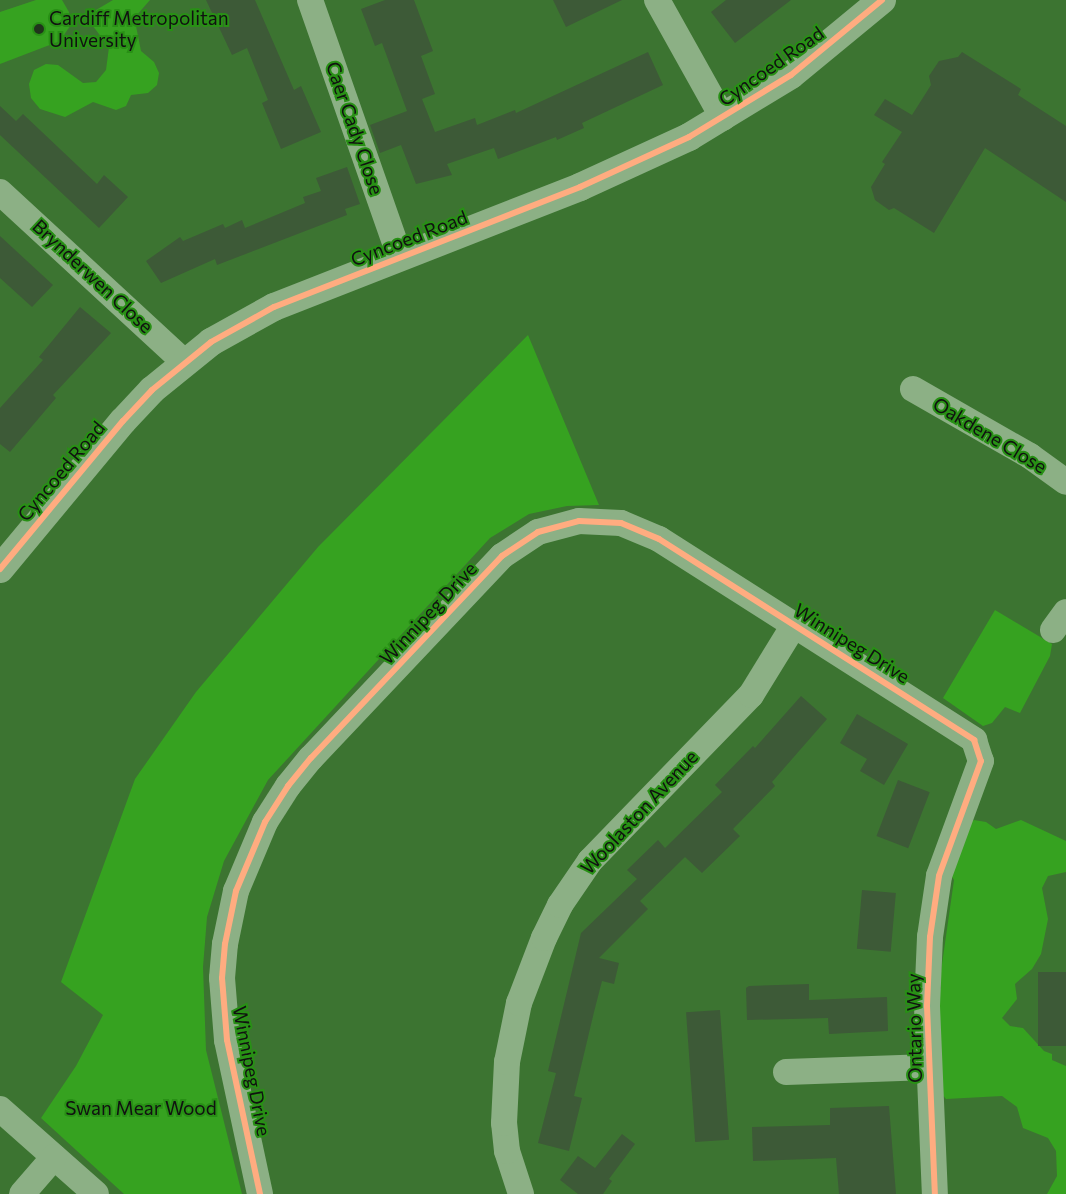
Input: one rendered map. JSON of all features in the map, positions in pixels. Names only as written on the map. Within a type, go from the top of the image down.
[{"type":"street","name":"Caer Cady Close","points":[[310,0],[400,257]]},
{"type":"street","points":[[656,0],[723,118]]},
{"type":"street","name":"Cyncoed Road","points":[[0,569],[106,440],[152,390],[184,362],[252,318],[613,173],[723,118],[791,75],[882,0]]},
{"type":"street","name":"Brynderwen Close","points":[[0,192],[184,362]]},
{"type":"street","name":"Oakdene Close","points":[[913,389],[1030,456],[1066,482]]},
{"type":"street","name":"Winnipeg Drive","points":[[260,1194],[227,1040],[222,978],[225,944],[236,891],[262,830],[288,786],[311,758],[502,556],[525,539],[559,525],[602,521],[641,529],[963,730],[980,751]]},
{"type":"street","name":"Woolaston Avenue","points":[[521,1194],[507,1151],[504,1123],[507,1062],[519,1003],[544,938],[560,905],[590,861],[751,695],[794,625]]},
{"type":"street","name":"Ontario Way","points":[[935,1194],[929,1067],[928,964],[936,893],[950,842],[979,773],[980,751]]},
{"type":"street","points":[[786,1072],[929,1067]]},
{"type":"street","points":[[0,1109],[96,1194]]},
{"type":"street","points":[[22,1194],[54,1157]]},
{"type":"green space","name":"Cardiff Metropolitan University","points":[[36,0],[62,0],[69,12],[70,26],[60,41],[0,64],[0,12]]},
{"type":"green space","points":[[113,0],[150,0],[136,16],[136,26],[141,51],[154,62],[159,73],[157,85],[148,93],[131,95],[126,106],[116,110],[93,102],[65,117],[40,109],[31,98],[29,84],[34,70],[46,64],[58,65],[83,83],[96,82],[106,70],[109,47],[89,21],[96,10]]},
{"type":"green space","name":"Swan Mear Wood","points":[[528,335],[599,505],[567,506],[529,514],[490,538],[268,780],[224,861],[207,917],[203,967],[206,1050],[242,1194],[124,1194],[41,1118],[76,1066],[103,1015],[61,982],[135,779],[196,692],[318,547]]},
{"type":"green space","points":[[995,610],[1052,644],[1050,656],[1020,713],[1005,707],[992,723],[983,726],[943,698]]},
{"type":"green space","points":[[974,820],[986,822],[996,829],[1021,820],[1066,841],[1066,872],[1048,876],[1042,888],[1048,919],[1041,954],[1032,969],[1015,984],[1017,999],[1002,1018],[1010,1026],[1023,1028],[1044,1051],[1052,1054],[1052,1060],[1066,1066],[1066,1194],[1047,1194],[1057,1176],[1056,1151],[1048,1138],[1023,1128],[1017,1107],[1002,1096],[946,1099],[939,1091],[932,997],[941,988],[940,978],[954,880],[947,869],[967,823]]},
{"type":"building","points":[[206,0],[255,0],[294,90],[301,86],[321,132],[281,149],[262,103],[268,100],[247,48],[232,55]]},
{"type":"building","points":[[385,0],[414,0],[433,51],[421,56],[435,94],[422,99],[435,132],[475,118],[477,125],[515,110],[516,113],[648,52],[663,85],[582,123],[584,128],[557,140],[556,137],[498,159],[494,148],[447,164],[452,175],[416,184],[401,145],[380,153],[370,125],[407,111],[382,43],[375,46],[361,9]]},
{"type":"building","points":[[553,0],[622,0],[566,27]]},
{"type":"building","points":[[726,0],[791,0],[735,43],[711,12]]},
{"type":"building","points":[[962,52],[1021,89],[1018,95],[1066,126],[1066,202],[985,148],[934,233],[894,208],[889,210],[875,200],[871,187],[885,164],[882,162],[902,132],[874,115],[885,99],[912,115],[931,85],[929,76],[939,61],[958,57]]},
{"type":"building","points":[[0,106],[16,121],[23,114],[97,184],[104,175],[128,197],[99,228],[0,135]]},
{"type":"building","points":[[347,167],[360,204],[345,209],[347,215],[217,265],[215,259],[161,283],[146,261],[180,237],[183,241],[223,224],[225,228],[242,220],[245,228],[305,203],[303,197],[321,191],[316,178]]},
{"type":"building","points":[[0,236],[53,285],[32,307],[0,278]]},
{"type":"building","points":[[80,307],[111,333],[53,395],[56,398],[10,452],[0,444],[0,408],[43,360],[39,357]]},
{"type":"building","points":[[801,696],[827,719],[772,782],[775,786],[733,829],[740,836],[702,873],[685,857],[640,901],[648,909],[599,958],[619,963],[614,984],[602,981],[574,1096],[582,1098],[569,1151],[538,1143],[556,1073],[548,1071],[581,933],[637,879],[627,870],[658,840],[665,848],[722,792],[715,785],[753,746],[755,748]]},
{"type":"building","points":[[857,714],[908,744],[884,785],[860,771],[867,759],[840,743]]},
{"type":"building","points":[[898,780],[930,792],[908,848],[876,836]]},
{"type":"building","points":[[862,890],[896,893],[891,952],[857,949]]},
{"type":"building","points":[[1038,972],[1066,972],[1066,1046],[1038,1046]]},
{"type":"building","points":[[809,984],[809,1000],[887,997],[888,1031],[829,1034],[828,1018],[747,1020],[746,988],[749,986]]},
{"type":"building","points":[[720,1010],[729,1140],[695,1142],[686,1012]]},
{"type":"building","points":[[889,1106],[896,1194],[839,1194],[836,1158],[753,1161],[752,1127],[830,1125],[830,1108]]},
{"type":"building","points":[[622,1134],[635,1144],[609,1179],[612,1181],[603,1194],[578,1194],[560,1180],[578,1156],[595,1168]]},
{"type":"cycle path","points":[[0,569],[123,421],[152,390],[211,342],[274,307],[580,187],[689,137],[791,75],[882,0]]},
{"type":"cycle path","points":[[260,1194],[227,1040],[222,978],[225,944],[236,891],[265,822],[288,786],[311,758],[502,556],[538,532],[579,521],[621,523],[659,539],[974,740],[981,761],[939,876],[930,937],[927,1006],[935,1194]]},
{"type":"place","name":"Cardiff Metropolitan University","points":[[39,29]]}]
